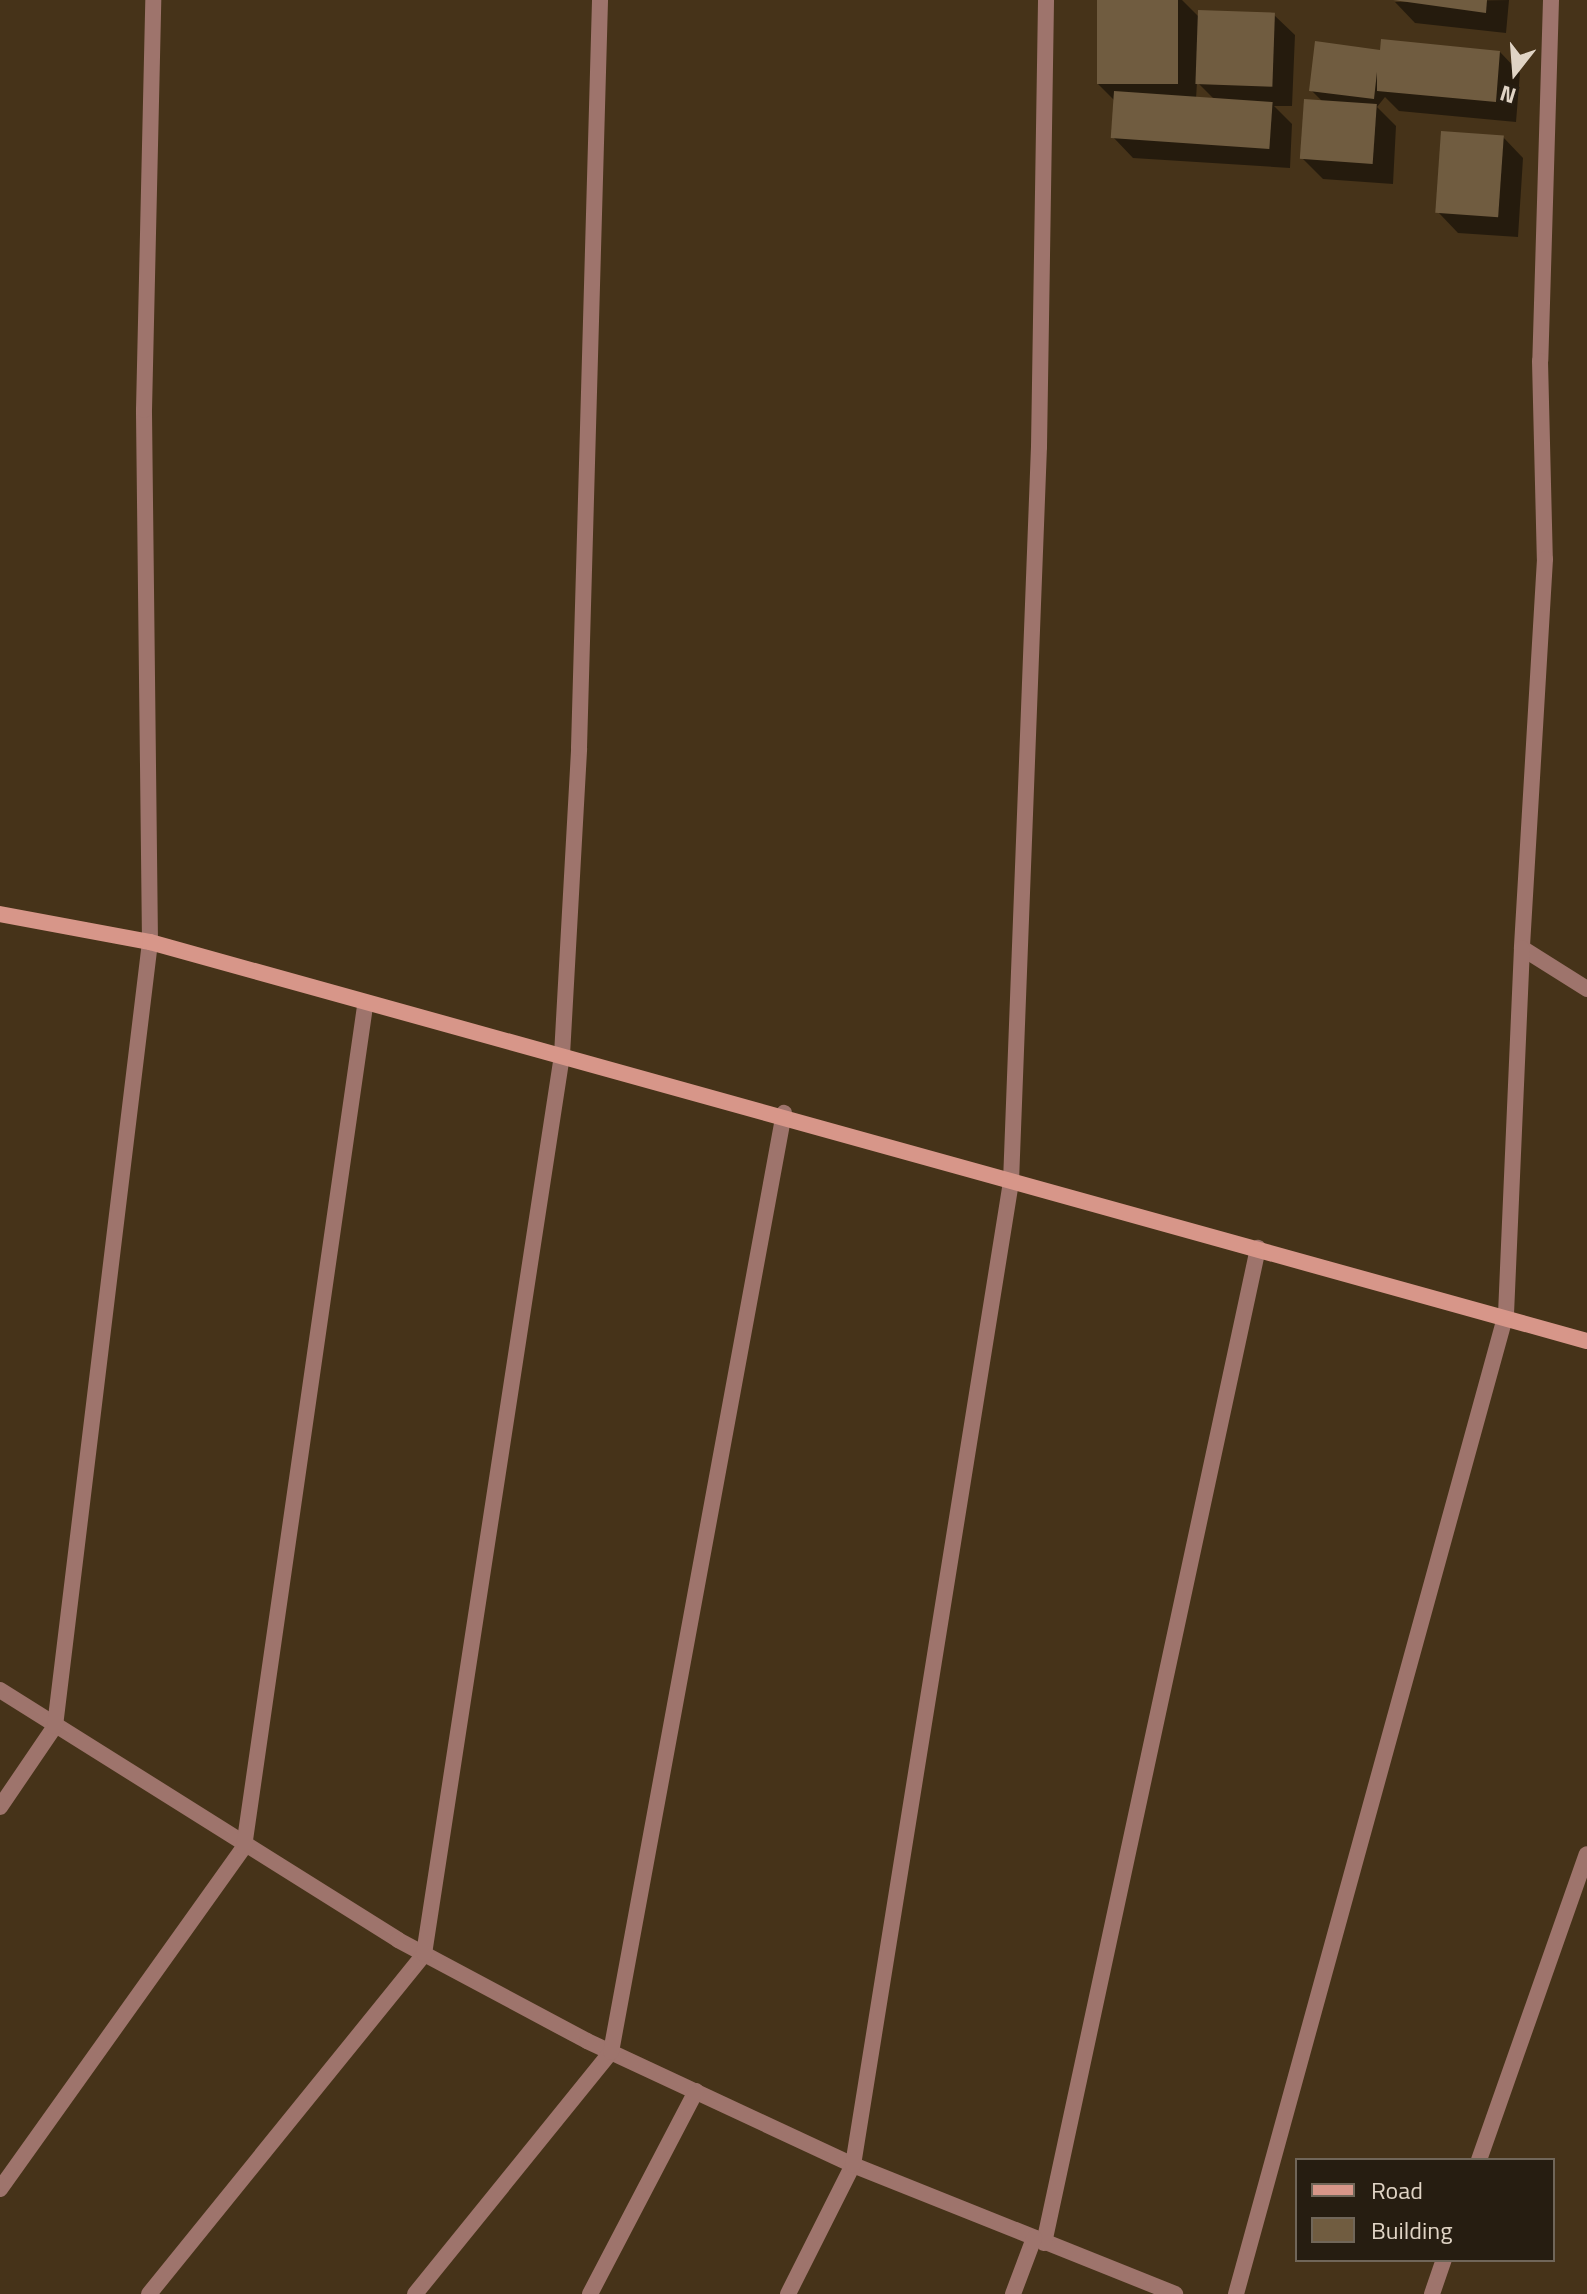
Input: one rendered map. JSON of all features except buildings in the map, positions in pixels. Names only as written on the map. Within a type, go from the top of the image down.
[{"type":"main road","points":[[0,914],[150,942],[365,1006],[784,1113],[1011,1182],[1506,1314],[1587,1341]]},
{"type":"street","points":[[0,1807],[55,1726],[150,942],[144,410],[153,0]]},
{"type":"street","points":[[149,2294],[424,1954],[562,1055],[579,748],[600,0]]},
{"type":"street","points":[[788,2294],[853,2165],[1011,1182],[1039,447],[1046,0]]},
{"type":"street","points":[[1236,2294],[1506,1314],[1522,948],[1545,559],[1540,361],[1551,0]]},
{"type":"street","points":[[1522,948],[1587,989]]},
{"type":"street","points":[[0,2189],[244,1847],[365,1006]]},
{"type":"street","points":[[415,2294],[611,2052],[784,1113]]},
{"type":"street","points":[[1013,2294],[1039,2240],[1258,1248]]},
{"type":"street","points":[[0,1690],[244,1847],[424,1954],[611,2052],[853,2165],[1175,2294]]},
{"type":"street","points":[[1480,2158],[1587,1854]]},
{"type":"street","points":[[590,2294],[696,2091]]},
{"type":"street","points":[[1432,2294],[1443,2262]]}]
